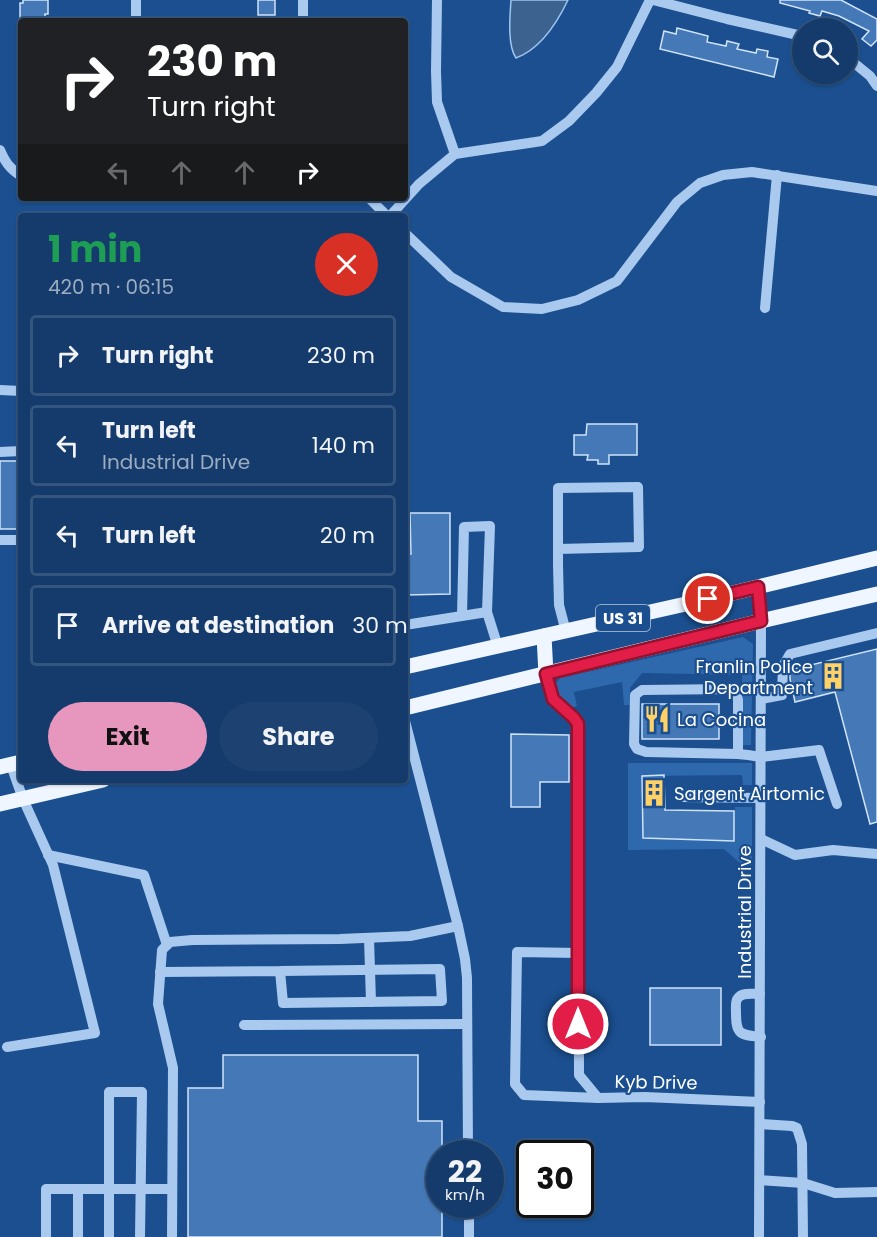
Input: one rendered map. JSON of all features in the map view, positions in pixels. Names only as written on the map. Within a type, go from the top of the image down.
[{"type":"main road","name":"US 31","points":[[408,666],[566,632],[877,558]]},
{"type":"main road","name":"US 31","points":[[408,707],[877,594]]},
{"type":"main road","points":[[544,636],[546,674]]},
{"type":"main road","points":[[0,804],[90,783]]},
{"type":"street","points":[[136,0],[136,18]]},
{"type":"street","points":[[303,0],[303,18]]},
{"type":"street","points":[[437,0],[437,102],[455,154]]},
{"type":"street","points":[[408,195],[455,154],[542,141],[569,121],[617,67],[652,0],[792,34]]},
{"type":"street","points":[[858,66],[870,76],[877,86]]},
{"type":"street","points":[[0,150],[9,167],[18,174]]},
{"type":"street","points":[[408,236],[451,277],[503,307],[542,309],[578,300],[617,281],[677,202],[700,183],[723,175],[752,172],[877,191]]},
{"type":"street","points":[[765,308],[777,175]]},
{"type":"street","points":[[372,201],[385,213]]},
{"type":"street","points":[[391,213],[403,201]]},
{"type":"street","points":[[0,390],[18,391]]},
{"type":"street","points":[[0,452],[18,452]]},
{"type":"street","points":[[558,549],[639,547],[638,487],[558,488],[558,549],[559,606],[566,632]]},
{"type":"street","points":[[462,616],[464,526],[490,526],[487,612],[498,647]]},
{"type":"street","points":[[0,540],[18,540]]},
{"type":"street","name":"Industrial Drive","points":[[758,587],[761,621],[759,1237]]},
{"type":"street","points":[[408,625],[487,612]]},
{"type":"street","points":[[761,699],[782,695],[783,666],[790,654],[877,633]]},
{"type":"street","name":"Kyb Drive","points":[[546,674],[553,699],[578,724],[579,1075],[598,1098],[645,1097],[760,1102]]},
{"type":"street","points":[[738,754],[738,700],[736,693],[731,689],[642,690],[635,695],[634,744],[638,749],[645,752],[738,754],[748,754],[761,757],[819,750],[837,804]]},
{"type":"street","points":[[408,733],[458,926],[466,969],[468,1140]]},
{"type":"street","points":[[7,1047],[95,1033],[53,865],[10,765]]},
{"type":"street","points":[[681,797],[761,798]]},
{"type":"street","points":[[761,839],[795,855],[833,850],[877,854]]},
{"type":"street","points":[[48,855],[144,875],[167,945]]},
{"type":"street","points":[[172,1237],[173,1068],[158,1004],[162,951],[167,945],[170,942],[192,940],[410,936],[458,926]]},
{"type":"street","points":[[369,938],[371,1002]]},
{"type":"street","points":[[579,953],[517,952],[515,1084],[524,1095],[598,1098]]},
{"type":"street","points":[[160,972],[440,969],[442,1001],[283,1003],[280,971]]},
{"type":"street","points":[[760,994],[743,994],[736,1002],[736,1026],[739,1032],[760,1037]]},
{"type":"street","points":[[244,1025],[467,1024]]},
{"type":"street","points":[[109,1237],[109,1092],[142,1092],[140,1237]]},
{"type":"street","points":[[760,1124],[797,1128],[802,1144],[803,1237]]},
{"type":"street","points":[[760,1180],[802,1183],[835,1193],[877,1192]]},
{"type":"street","points":[[46,1237],[46,1189],[172,1189]]},
{"type":"street","points":[[78,1189],[78,1237]]},
{"type":"street","points":[[469,1218],[469,1237]]},
{"type":"shaded area","points":[[511,0],[568,0],[559,18],[541,42],[516,58],[510,38]]},
{"type":"shaded area","points":[[743,637],[753,644],[751,745],[742,745],[742,675],[642,673],[630,688],[630,705],[624,705],[622,682],[574,692],[577,706],[571,708],[555,696],[553,686],[560,678]]},
{"type":"shaded area","points":[[628,763],[752,763],[752,785],[743,785],[742,775],[642,776],[643,838],[734,841],[735,807],[752,807],[752,865],[742,865],[724,849],[628,850]]},
{"type":"building","points":[[23,0],[48,0],[48,14],[45,14],[45,18],[20,18],[20,3],[23,3]]},
{"type":"building","points":[[258,0],[275,0],[275,15],[258,15]]},
{"type":"building","points":[[780,0],[841,0],[877,19],[877,40],[871,46],[862,39],[869,31],[858,26],[858,18],[843,18],[822,11],[820,16],[780,3]]},
{"type":"building","points":[[677,28],[708,36],[707,42],[726,46],[727,41],[739,44],[737,49],[756,53],[757,49],[768,51],[767,57],[778,59],[774,77],[660,49],[664,31],[676,34]]},
{"type":"building","points":[[587,424],[637,424],[637,455],[609,455],[609,464],[598,464],[598,460],[587,460],[588,455],[574,455],[574,435],[586,435]]},
{"type":"building","points":[[0,461],[18,461],[18,529],[0,529]]},
{"type":"building","points":[[410,513],[450,513],[450,594],[408,595],[408,554],[411,554]]},
{"type":"building","points":[[877,649],[877,822],[870,824],[835,692],[795,702],[790,670]]},
{"type":"building","points":[[642,704],[719,704],[719,739],[642,739]]},
{"type":"building","points":[[511,734],[569,735],[569,782],[540,782],[540,807],[511,807]]},
{"type":"building","name":"Sargent Airtomic","points":[[664,775],[665,810],[734,811],[734,841],[643,838],[642,776]]},
{"type":"building","points":[[650,988],[721,988],[721,1045],[650,1045]]},
{"type":"building","points":[[223,1055],[418,1055],[418,1121],[442,1121],[442,1140],[426,1140],[426,1218],[442,1218],[442,1237],[188,1237],[188,1088],[223,1088]]},
{"type":"place","name":"Franlin Police Department","points":[[833,676]]},
{"type":"place","name":"La Cocina","points":[[657,719]]},
{"type":"place","name":"Sargent Airtomic","points":[[654,793]]},
{"type":"route","points":[[578,1024],[578,724],[553,699],[546,674],[761,621],[758,587],[708,599]]}]
